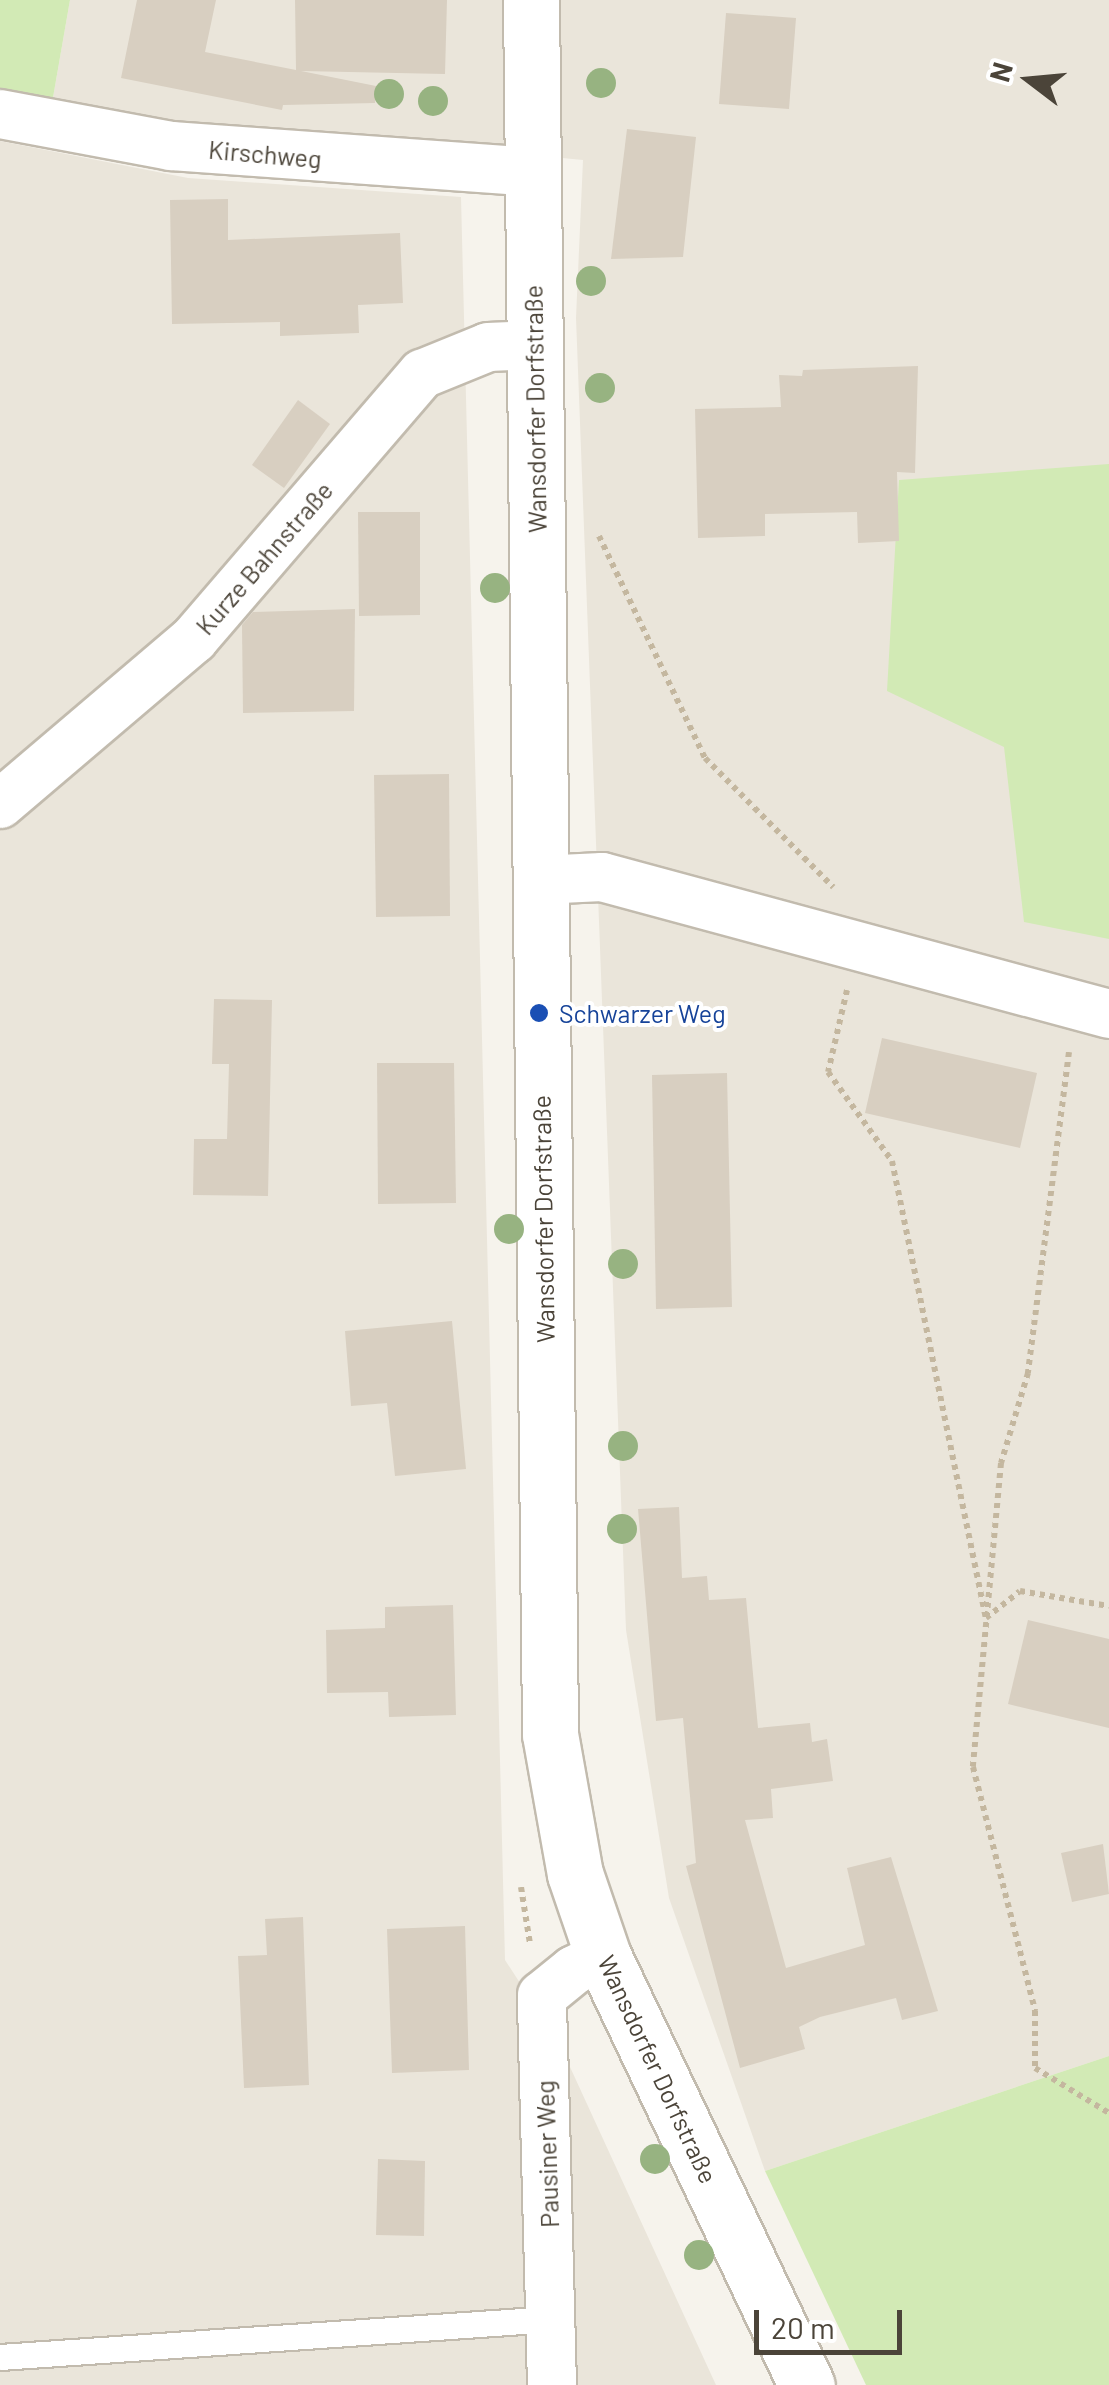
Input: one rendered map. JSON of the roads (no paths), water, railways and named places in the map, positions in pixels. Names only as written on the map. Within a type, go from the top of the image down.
[{"type":"street","name":"Wansdorfer Dorfstraße","points":[[531,0],[550,1734],[567,1838],[603,1956],[806,2385]]},
{"type":"street","name":"Kirschweg","points":[[0,114],[171,146],[533,172]]},
{"type":"street","name":"Kurze Bahnstraße","points":[[0,804],[194,639],[422,374],[488,346],[534,345]]},
{"type":"street","points":[[539,880],[602,877],[1092,1010]]},
{"type":"street","name":"Pausiner Weg","points":[[552,2385],[542,1996],[574,1970],[603,1956]]},
{"type":"lane","points":[[0,2357],[552,2320]]},
{"type":"place","name":"Schwarzer Weg","points":[[539,1013]]}]
